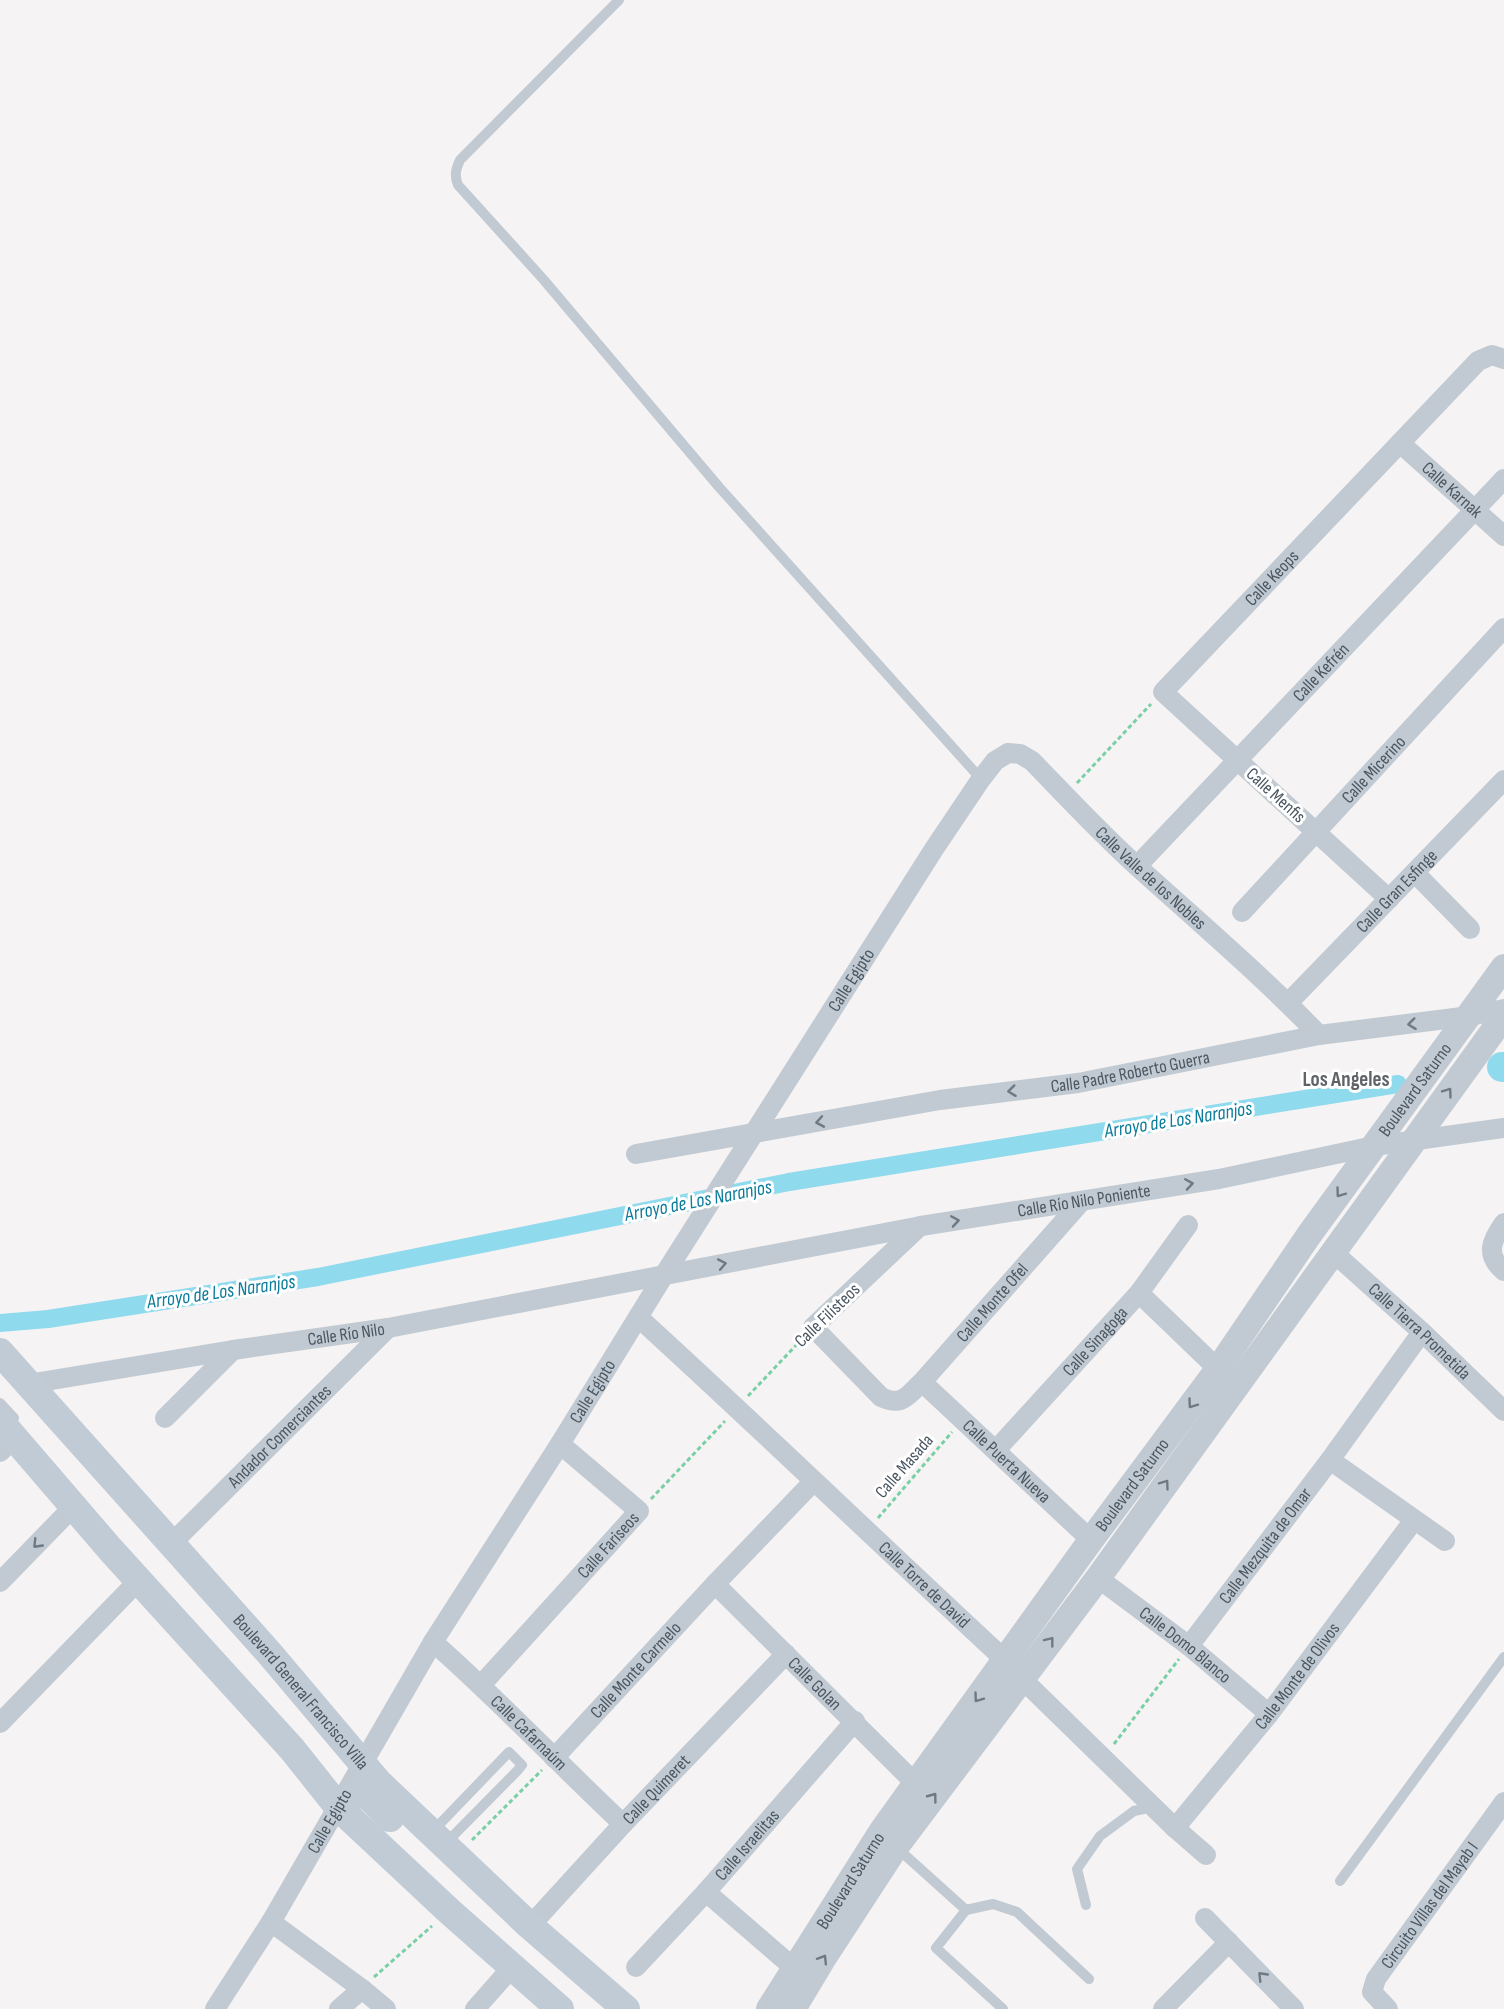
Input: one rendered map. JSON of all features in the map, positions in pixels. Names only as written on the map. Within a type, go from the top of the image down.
[{"type":"main road","name":"Boulevard General Francisco Villa","points":[[0,1352],[23,1387],[171,1552],[270,1653],[349,1787],[449,1911],[564,2006]]},
{"type":"main road","name":"Boulevard General Francisco Villa","points":[[9,1434],[292,1749],[349,1787],[400,1805],[450,1852],[525,1929],[626,2009]]},
{"type":"main road","points":[[349,1787],[355,1794],[365,1794],[441,1868],[456,1875],[450,1852]]},
{"type":"street","name":"Calle Keops","points":[[1163,692],[1478,361],[1492,355],[1504,359]]},
{"type":"street","name":"Calle Karnak","points":[[1400,443],[1504,536]]},
{"type":"street","name":"Calle Kefrén","points":[[1137,866],[1504,479]]},
{"type":"street","name":"Calle Micerino","points":[[1242,912],[1504,628]]},
{"type":"street","name":"Calle Menfis","points":[[1163,692],[1389,899]]},
{"type":"street","name":"Calle Valle de los Nobles","points":[[981,779],[995,761],[1008,753],[1020,754],[1032,761],[1137,866],[1211,931],[1319,1035]]},
{"type":"street","name":"Calle Egipto","points":[[215,2009],[271,1922],[434,1642],[729,1172],[981,779]]},
{"type":"street","name":"Calle Gran Esfinge","points":[[1288,1003],[1503,784]]},
{"type":"street","points":[[1415,873],[1470,929]]},
{"type":"street","name":"Boulevard Saturno","points":[[794,2009],[823,1959],[1013,1669],[1091,1540],[1218,1369],[1309,1235],[1504,968]]},
{"type":"street","name":"Calle Padre Roberto Guerra","points":[[636,1154],[940,1100],[1078,1083],[1319,1035],[1470,1016],[1504,1009]]},
{"type":"street","name":"Boulevard Saturno","points":[[769,2009],[883,1829],[916,1784],[1013,1669],[1098,1578],[1504,1016]]},
{"type":"street","name":"Calle Río Nilo Poniente","points":[[664,1275],[921,1226],[1219,1179],[1413,1139],[1504,1128]]},
{"type":"street","name":"Calle Monte Ofel","points":[[813,1328],[881,1397],[895,1402],[901,1401],[922,1382],[1081,1202]]},
{"type":"street","points":[[1504,1223],[1493,1241],[1492,1250],[1493,1259],[1504,1271]]},
{"type":"street","name":"Calle Sinagoga","points":[[996,1450],[1139,1293],[1188,1225]]},
{"type":"street","name":"Calle Filisteos","points":[[813,1328],[921,1226]]},
{"type":"street","name":"Calle Tierra Prometida","points":[[1334,1253],[1422,1332],[1504,1411]]},
{"type":"street","name":"Calle Río Nilo","points":[[23,1387],[233,1350],[388,1328],[664,1275]]},
{"type":"street","points":[[1139,1293],[1218,1369]]},
{"type":"street","name":"Calle Torre de David","points":[[638,1317],[738,1408],[813,1482],[1013,1669],[1175,1828],[1206,1855]]},
{"type":"street","name":"Andador Comerciantes","points":[[171,1552],[388,1328]]},
{"type":"street","name":"Calle Mezquita de Omar","points":[[1189,1646],[1330,1460],[1422,1332]]},
{"type":"street","points":[[165,1418],[233,1350]]},
{"type":"street","name":"Calle Puerta Nueva","points":[[922,1382],[1091,1540]]},
{"type":"street","points":[[560,1444],[639,1511]]},
{"type":"street","points":[[1330,1460],[1445,1541]]},
{"type":"street","name":"Calle Monte Carmelo","points":[[554,1758],[813,1482]]},
{"type":"street","points":[[0,1582],[74,1506]]},
{"type":"street","name":"Calle Fariseos","points":[[481,1685],[639,1511]]},
{"type":"street","name":"Calle Monte de Olivos","points":[[1175,1828],[1269,1714],[1414,1520]]},
{"type":"street","name":"Calle Domo Blanco","points":[[1098,1578],[1189,1646],[1269,1714]]},
{"type":"street","points":[[0,1723],[139,1580]]},
{"type":"street","name":"Calle Golan","points":[[715,1584],[916,1784]]},
{"type":"street","name":"Calle Cafarnaúm","points":[[434,1642],[623,1824]]},
{"type":"street","name":"Calle Quimeret","points":[[525,1929],[786,1654]]},
{"type":"street","name":"Calle Israelitas","points":[[636,1967],[706,1892],[855,1721]]},
{"type":"street","name":"Circuito Villas del Mayab I","points":[[1388,2009],[1372,1992],[1376,1979],[1504,1802]]},
{"type":"street","points":[[706,1892],[794,1968]]},
{"type":"street","points":[[1205,1918],[1294,2009]]},
{"type":"street","points":[[271,1922],[386,2009]]},
{"type":"street","points":[[1163,2009],[1229,1942]]},
{"type":"street","points":[[475,2009],[513,1966]]},
{"type":"street","points":[[339,2009],[362,1989]]},
{"type":"lane","points":[[619,0],[460,160],[455,177],[458,185],[543,279],[719,487],[981,779]]},
{"type":"lane","points":[[0,1367],[23,1387]]},
{"type":"lane","points":[[0,1403],[9,1434]]},
{"type":"lane","points":[[47,1422],[171,1552]]},
{"type":"lane","points":[[1340,1881],[1504,1657]]},
{"type":"lane","points":[[271,1674],[349,1787],[399,1818]]},
{"type":"lane","points":[[275,1714],[322,1768]]},
{"type":"lane","points":[[509,1752],[522,1765],[450,1852],[509,1752]]},
{"type":"lane","points":[[1086,1905],[1077,1869],[1094,1844],[1100,1836],[1134,1811],[1154,1807]]},
{"type":"lane","points":[[369,1821],[454,1905],[521,1960],[564,2006]]},
{"type":"lane","points":[[896,1847],[966,1910]]},
{"type":"lane","points":[[1003,2009],[936,1948],[966,1910],[993,1904],[1017,1912],[1089,1979]]},
{"type":"lane","points":[[525,1929],[609,2009]]},
{"type":"path","points":[[1065,795],[1163,692]]},
{"type":"path","name":"Calle Filisteos","points":[[738,1408],[813,1328]]},
{"type":"path","name":"Calle Fariseos","points":[[639,1511],[738,1408]]},
{"type":"path","name":"Calle Masada","points":[[866,1531],[963,1419]]},
{"type":"path","points":[[1104,1757],[1189,1646]]},
{"type":"path","points":[[450,1852],[554,1758]]},
{"type":"path","points":[[362,1989],[449,1911]]},
{"type":"waterway","name":"Arroyo de Los Naranjos","points":[[0,1323],[48,1319],[318,1277],[789,1182],[1398,1084]]},
{"type":"district","name":"Los Angeles","points":[[1346,1079]]}]
